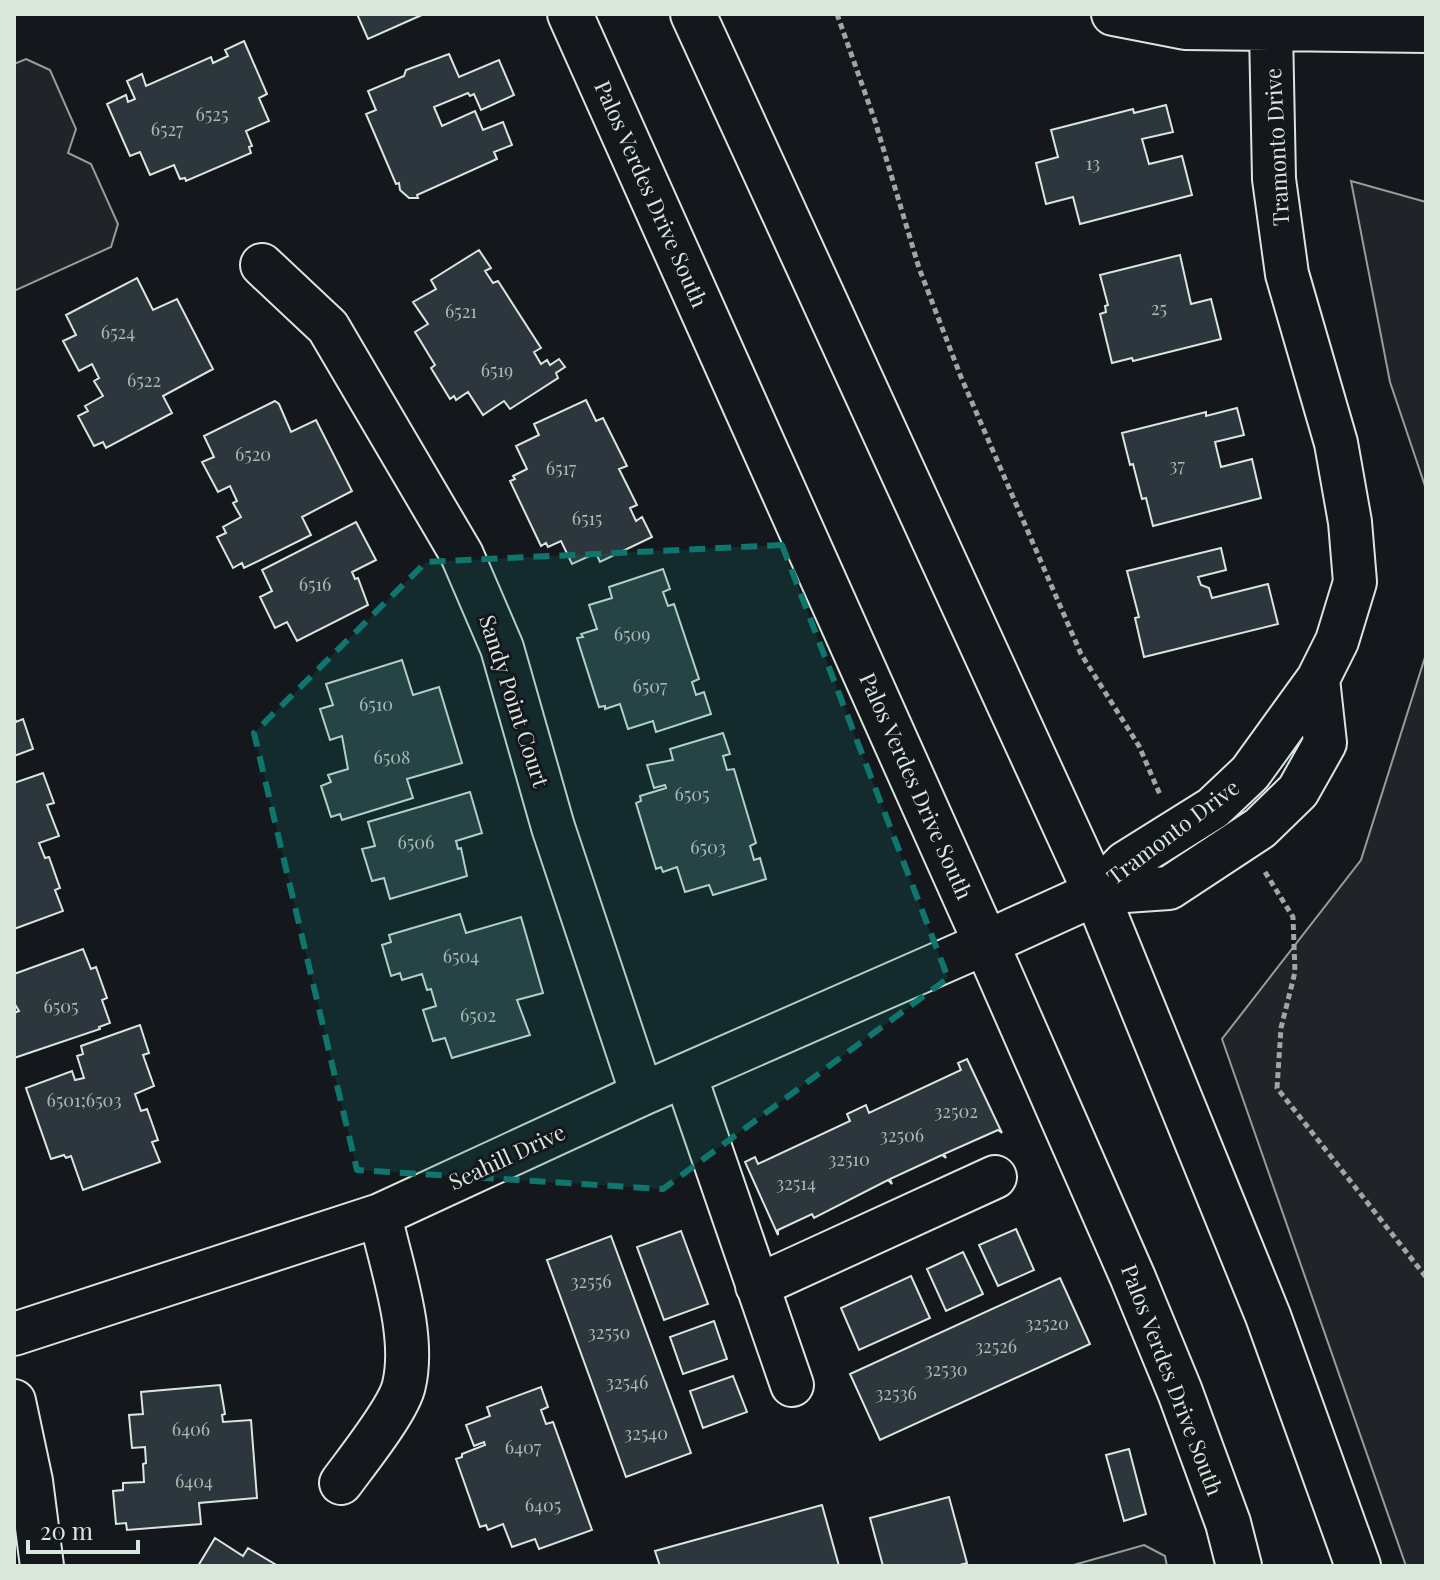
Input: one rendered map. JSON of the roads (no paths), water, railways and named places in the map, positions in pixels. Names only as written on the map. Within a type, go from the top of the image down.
[{"type":"main road","name":"Palos Verdes Drive South","points":[[570,14],[986,943],[1168,1364],[1228,1523],[1239,1566]]},
{"type":"main road","points":[[693,14],[1096,893],[1268,1316],[1358,1566]]},
{"type":"main road","points":[[986,943],[1096,893]]},
{"type":"street","points":[[1113,14],[1185,28],[1426,31]]},
{"type":"street","name":"Tramonto Drive","points":[[1096,893],[1125,863],[1213,808],[1250,773],[1318,679],[1337,641],[1355,582],[1350,522],[1336,443],[1287,274],[1274,179],[1271,30]]},
{"type":"street","name":"Sandy Point Court","points":[[262,265],[328,327],[462,555],[502,648],[553,827],[642,1094]]},
{"type":"street","name":"Tramonto Drive","points":[[1096,893],[1169,888],[1260,828],[1298,791],[1325,743],[1318,679]]},
{"type":"street","name":"Seahill Drive","points":[[14,1334],[380,1215],[642,1094],[986,943]]},
{"type":"street","points":[[685,1075],[792,1385]]},
{"type":"street","points":[[757,1286],[995,1177]]},
{"type":"street","points":[[341,1483],[374,1438],[404,1388],[408,1349],[380,1215]]},
{"type":"street","points":[[14,1401],[31,1481],[42,1566]]}]
